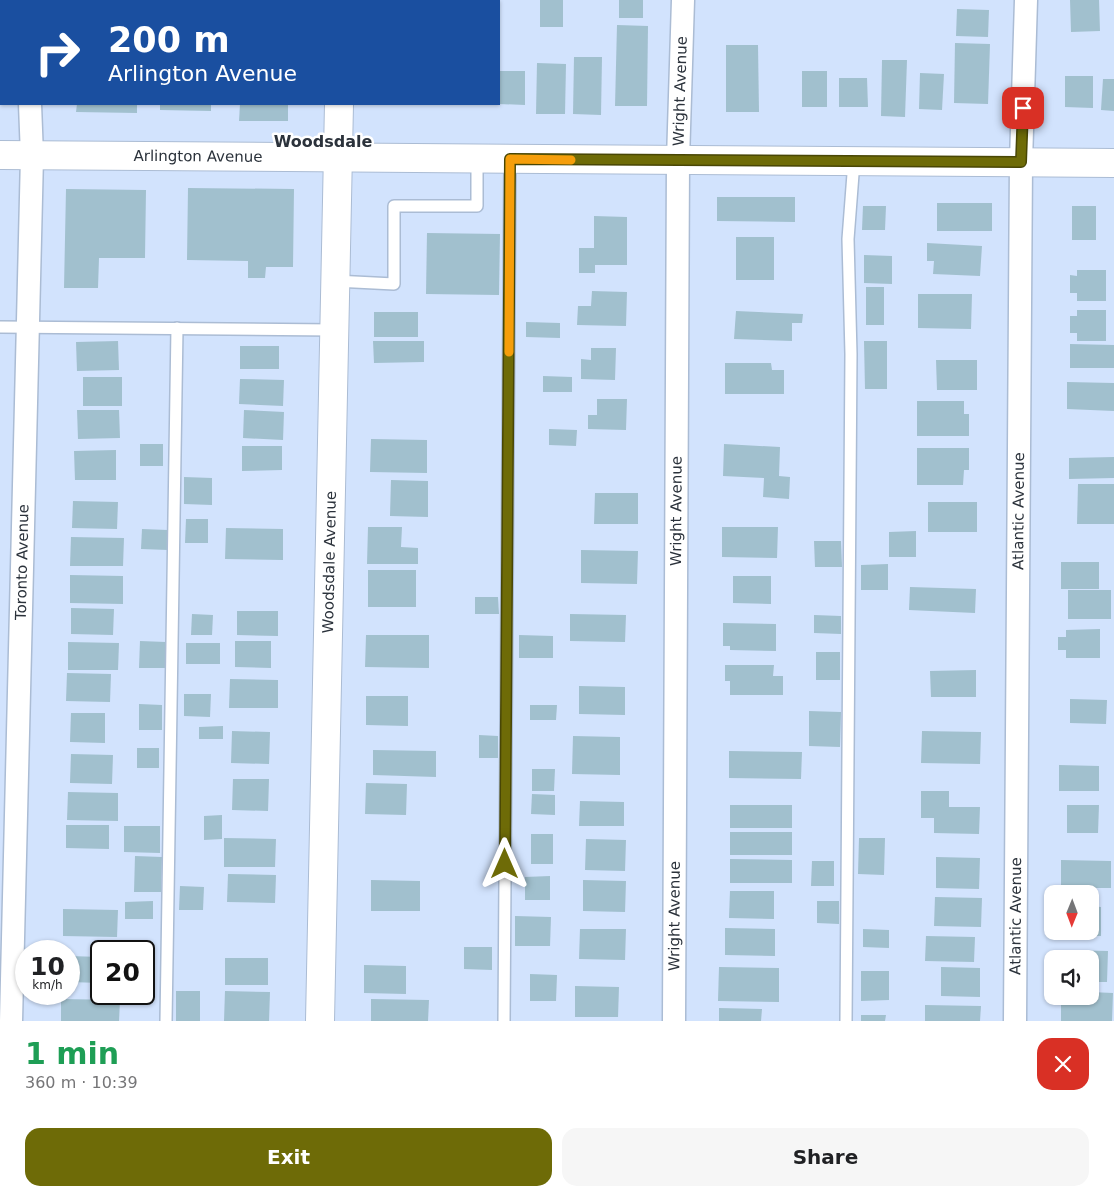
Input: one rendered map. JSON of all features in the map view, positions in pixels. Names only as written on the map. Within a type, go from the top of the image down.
[{"type":"street","name":"Wright Avenue","points":[[674,1021],[678,160],[683,0]]},
{"type":"street","name":"Atlantic Avenue","points":[[1015,1021],[1021,162],[1026,0]]},
{"type":"street","name":"Toronto Avenue","points":[[11,1021],[32,156],[30,105]]},
{"type":"street","name":"Woodsdale Avenue","points":[[320,1021],[339,105]]},
{"type":"street","name":"Arlington Avenue","points":[[0,155],[1114,163]]},
{"type":"lane","points":[[335,281],[394,284],[394,206],[477,206],[477,159]]},
{"type":"lane","points":[[504,1021],[510,159]]},
{"type":"lane","points":[[846,1021],[851,354],[848,239],[854,161]]},
{"type":"lane","points":[[0,327],[334,330]]},
{"type":"lane","points":[[166,1021],[177,328]]},
{"type":"building","points":[[540,0],[563,0],[563,27],[540,27]]},
{"type":"building","points":[[619,0],[643,0],[643,18],[619,18]]},
{"type":"building","points":[[1070,0],[1099,0],[1100,31],[1071,32]]},
{"type":"building","points":[[957,9],[989,10],[988,37],[956,36]]},
{"type":"building","points":[[617,25],[648,26],[647,106],[615,106]]},
{"type":"building","points":[[955,43],[990,44],[988,104],[954,103]]},
{"type":"building","points":[[726,45],[758,45],[759,112],[726,112]]},
{"type":"building","points":[[574,57],[602,57],[601,115],[573,114]]},
{"type":"building","points":[[882,60],[907,60],[905,117],[881,116]]},
{"type":"building","points":[[537,63],[566,64],[565,114],[536,114]]},
{"type":"building","points":[[500,71],[525,71],[525,105],[500,104]]},
{"type":"building","points":[[802,71],[827,71],[827,107],[802,107]]},
{"type":"building","points":[[920,73],[944,74],[942,110],[919,109]]},
{"type":"building","points":[[1065,76],[1093,76],[1093,108],[1065,107]]},
{"type":"building","points":[[839,78],[867,78],[868,107],[839,107]]},
{"type":"building","points":[[1103,79],[1114,79],[1114,111],[1101,110]]},
{"type":"building","points":[[77,105],[137,105],[137,113],[76,112]]},
{"type":"building","points":[[160,105],[211,105],[211,111],[160,110]]},
{"type":"building","points":[[240,105],[288,105],[288,121],[239,121]]},
{"type":"building","points":[[188,188],[294,189],[293,267],[266,267],[265,278],[248,278],[248,261],[187,260]]},
{"type":"building","points":[[66,189],[146,190],[145,258],[99,258],[98,288],[64,288]]},
{"type":"building","points":[[717,197],[795,197],[795,222],[717,221]]},
{"type":"building","points":[[937,203],[992,203],[992,231],[937,231]]},
{"type":"building","points":[[863,206],[886,206],[885,230],[862,230]]},
{"type":"building","points":[[1072,206],[1096,206],[1096,240],[1072,240]]},
{"type":"building","points":[[594,216],[627,217],[627,265],[595,265],[595,273],[579,273],[579,248],[594,248]]},
{"type":"building","points":[[427,233],[500,234],[499,295],[426,294]]},
{"type":"building","points":[[736,237],[774,237],[774,280],[736,280]]},
{"type":"building","points":[[927,243],[982,246],[980,276],[933,274],[934,261],[927,261]]},
{"type":"building","points":[[864,255],[892,256],[892,284],[864,283]]},
{"type":"building","points":[[1077,270],[1106,270],[1106,301],[1077,301],[1077,293],[1070,293],[1070,275],[1077,276]]},
{"type":"building","points":[[866,287],[884,287],[884,325],[866,325]]},
{"type":"building","points":[[592,291],[627,292],[626,326],[577,325],[578,306],[591,306]]},
{"type":"building","points":[[918,294],[972,294],[971,329],[918,328]]},
{"type":"building","points":[[1077,310],[1106,310],[1106,341],[1077,341],[1077,333],[1070,333],[1070,316],[1077,316]]},
{"type":"building","points":[[736,311],[803,314],[802,323],[792,323],[792,341],[734,339]]},
{"type":"building","points":[[374,312],[418,312],[418,337],[374,337]]},
{"type":"building","points":[[526,322],[560,323],[560,338],[526,337]]},
{"type":"building","points":[[118,341],[119,370],[77,371],[76,342]]},
{"type":"building","points":[[373,341],[424,341],[424,362],[374,363]]},
{"type":"building","points":[[864,341],[887,341],[887,389],[865,389]]},
{"type":"building","points":[[1070,344],[1114,345],[1114,368],[1070,368]]},
{"type":"building","points":[[240,346],[279,346],[279,369],[240,369]]},
{"type":"building","points":[[591,348],[616,348],[615,380],[581,379],[581,359],[591,360]]},
{"type":"building","points":[[936,360],[977,360],[977,390],[937,390]]},
{"type":"building","points":[[725,363],[771,363],[772,370],[784,370],[784,394],[725,394]]},
{"type":"building","points":[[543,376],[572,377],[572,392],[543,392]]},
{"type":"building","points":[[83,377],[122,377],[122,406],[83,406]]},
{"type":"building","points":[[240,379],[284,380],[283,406],[239,404]]},
{"type":"building","points":[[1067,382],[1114,383],[1114,411],[1067,409]]},
{"type":"building","points":[[597,399],[627,399],[626,430],[588,429],[588,415],[597,415]]},
{"type":"building","points":[[917,401],[964,401],[964,414],[969,414],[969,436],[917,436]]},
{"type":"building","points":[[77,410],[119,410],[120,438],[78,439]]},
{"type":"building","points":[[244,410],[284,412],[283,440],[243,438]]},
{"type":"building","points":[[549,429],[577,430],[576,446],[549,445]]},
{"type":"building","points":[[371,439],[427,440],[427,473],[370,472]]},
{"type":"building","points":[[140,444],[163,444],[163,466],[140,466]]},
{"type":"building","points":[[724,444],[780,447],[779,476],[790,477],[789,499],[763,497],[764,478],[723,476]]},
{"type":"building","points":[[242,446],[282,446],[282,470],[242,471]]},
{"type":"building","points":[[917,448],[969,448],[969,470],[964,470],[963,485],[917,485]]},
{"type":"building","points":[[116,450],[116,480],[75,480],[74,451]]},
{"type":"building","points":[[1114,457],[1114,478],[1069,479],[1069,458]]},
{"type":"building","points":[[184,477],[212,478],[212,505],[184,504]]},
{"type":"building","points":[[391,480],[428,481],[428,517],[390,516]]},
{"type":"building","points":[[1078,484],[1114,484],[1114,524],[1077,524]]},
{"type":"building","points":[[595,493],[638,493],[638,524],[594,524]]},
{"type":"building","points":[[73,501],[118,502],[117,529],[72,528]]},
{"type":"building","points":[[928,502],[977,502],[977,532],[928,532]]},
{"type":"building","points":[[186,519],[208,519],[208,543],[185,543]]},
{"type":"building","points":[[368,527],[402,527],[401,547],[418,548],[418,564],[367,564]]},
{"type":"building","points":[[722,527],[778,527],[777,558],[722,557]]},
{"type":"building","points":[[226,528],[283,529],[283,560],[225,559]]},
{"type":"building","points":[[142,529],[168,530],[168,550],[141,549]]},
{"type":"building","points":[[916,531],[916,557],[889,557],[889,532]]},
{"type":"building","points":[[71,537],[124,538],[123,566],[70,566]]},
{"type":"building","points":[[814,541],[841,541],[842,567],[815,567]]},
{"type":"building","points":[[581,550],[638,551],[637,584],[581,583]]},
{"type":"building","points":[[1061,562],[1099,562],[1099,589],[1061,589]]},
{"type":"building","points":[[888,564],[888,590],[861,590],[861,565]]},
{"type":"building","points":[[368,570],[416,570],[416,607],[368,607]]},
{"type":"building","points":[[70,575],[123,576],[123,604],[70,603]]},
{"type":"building","points":[[733,576],[771,576],[771,604],[733,603]]},
{"type":"building","points":[[910,587],[976,589],[975,613],[909,610]]},
{"type":"building","points":[[1068,590],[1111,590],[1111,619],[1068,619]]},
{"type":"building","points":[[475,597],[498,597],[499,614],[475,614]]},
{"type":"building","points":[[71,608],[114,609],[113,635],[71,634]]},
{"type":"building","points":[[237,611],[278,611],[278,636],[237,635]]},
{"type":"building","points":[[192,614],[213,615],[212,635],[191,635]]},
{"type":"building","points":[[570,614],[626,615],[625,642],[570,641]]},
{"type":"building","points":[[814,615],[841,616],[841,634],[814,633]]},
{"type":"building","points":[[723,623],[776,624],[776,651],[730,650],[730,646],[723,646]]},
{"type":"building","points":[[1100,629],[1100,658],[1066,658],[1066,650],[1058,650],[1058,637],[1066,637],[1066,630]]},
{"type":"building","points":[[366,635],[429,635],[429,668],[365,667]]},
{"type":"building","points":[[519,635],[553,636],[553,658],[519,658]]},
{"type":"building","points":[[140,641],[166,642],[165,668],[139,668]]},
{"type":"building","points":[[235,641],[271,641],[271,668],[235,667]]},
{"type":"building","points":[[68,642],[119,643],[118,670],[68,670]]},
{"type":"building","points":[[186,643],[220,643],[220,664],[186,664]]},
{"type":"building","points":[[816,652],[840,652],[840,680],[816,680]]},
{"type":"building","points":[[725,665],[774,665],[773,676],[783,676],[783,695],[730,695],[730,681],[725,681]]},
{"type":"building","points":[[976,670],[976,697],[931,697],[930,671]]},
{"type":"building","points":[[67,673],[111,674],[110,702],[66,701]]},
{"type":"building","points":[[230,679],[278,680],[278,708],[229,708]]},
{"type":"building","points":[[579,686],[625,687],[625,715],[579,714]]},
{"type":"building","points":[[184,694],[211,694],[210,717],[184,716]]},
{"type":"building","points":[[366,696],[408,696],[408,726],[366,725]]},
{"type":"building","points":[[1070,699],[1107,700],[1106,724],[1070,723]]},
{"type":"building","points":[[139,704],[162,705],[162,730],[139,730]]},
{"type":"building","points":[[530,705],[557,705],[556,720],[530,720]]},
{"type":"building","points":[[809,711],[841,712],[840,747],[809,746]]},
{"type":"building","points":[[71,713],[105,713],[105,743],[70,742]]},
{"type":"building","points":[[223,726],[223,739],[199,739],[199,727]]},
{"type":"building","points":[[232,731],[270,732],[269,764],[231,763]]},
{"type":"building","points":[[922,731],[981,732],[980,764],[921,763]]},
{"type":"building","points":[[479,735],[498,736],[498,758],[479,758]]},
{"type":"building","points":[[573,736],[620,737],[620,775],[572,774]]},
{"type":"building","points":[[137,748],[159,748],[159,768],[137,768]]},
{"type":"building","points":[[373,750],[436,751],[436,777],[373,775]]},
{"type":"building","points":[[729,751],[802,752],[801,779],[729,778]]},
{"type":"building","points":[[71,754],[113,755],[112,784],[70,783]]},
{"type":"building","points":[[1059,765],[1099,766],[1099,791],[1059,791]]},
{"type":"building","points":[[532,769],[555,769],[554,791],[532,791]]},
{"type":"building","points":[[233,779],[269,779],[268,811],[232,810]]},
{"type":"building","points":[[366,783],[407,784],[406,815],[365,814]]},
{"type":"building","points":[[921,791],[949,791],[949,807],[980,807],[979,834],[934,833],[934,818],[921,818]]},
{"type":"building","points":[[68,792],[118,793],[118,821],[67,820]]},
{"type":"building","points":[[532,794],[555,795],[555,815],[531,814]]},
{"type":"building","points":[[580,801],[624,802],[624,826],[579,826]]},
{"type":"building","points":[[730,805],[792,805],[792,828],[730,828]]},
{"type":"building","points":[[1067,805],[1099,805],[1098,833],[1067,833]]},
{"type":"building","points":[[222,815],[222,839],[204,840],[204,816]]},
{"type":"building","points":[[66,825],[109,825],[109,849],[66,848]]},
{"type":"building","points":[[124,826],[160,826],[160,853],[124,852]]},
{"type":"building","points":[[730,832],[792,832],[792,855],[730,855]]},
{"type":"building","points":[[531,834],[553,834],[553,864],[531,864]]},
{"type":"building","points":[[224,838],[276,839],[275,867],[224,867]]},
{"type":"building","points":[[859,838],[885,838],[884,875],[858,874]]},
{"type":"building","points":[[586,839],[626,840],[625,871],[585,870]]},
{"type":"building","points":[[135,856],[162,857],[161,892],[134,892]]},
{"type":"building","points":[[936,857],[980,858],[979,889],[936,888]]},
{"type":"building","points":[[730,859],[792,860],[792,883],[730,883]]},
{"type":"building","points":[[1061,860],[1111,861],[1111,888],[1099,888],[1099,885],[1061,885]]},
{"type":"building","points":[[812,861],[834,861],[834,886],[811,886]]},
{"type":"building","points":[[228,874],[276,875],[275,903],[227,902]]},
{"type":"building","points":[[550,876],[550,900],[525,900],[525,877]]},
{"type":"building","points":[[371,880],[420,881],[420,911],[371,911]]},
{"type":"building","points":[[583,880],[626,881],[625,912],[583,911]]},
{"type":"building","points":[[180,886],[204,887],[203,910],[179,910]]},
{"type":"building","points":[[730,891],[774,891],[774,919],[729,918]]},
{"type":"building","points":[[935,897],[982,898],[981,927],[934,926]]},
{"type":"building","points":[[153,901],[153,919],[125,919],[125,902]]},
{"type":"building","points":[[817,901],[839,901],[839,924],[817,923]]},
{"type":"building","points":[[1099,907],[1101,907],[1101,936],[1099,936]]},
{"type":"building","points":[[63,909],[118,910],[117,937],[63,936]]},
{"type":"building","points":[[515,916],[551,917],[550,946],[515,946]]},
{"type":"building","points":[[725,928],[775,929],[775,956],[725,955]]},
{"type":"building","points":[[580,929],[626,929],[625,960],[579,959]]},
{"type":"building","points":[[863,929],[889,930],[889,948],[863,947]]},
{"type":"building","points":[[926,936],[975,937],[974,962],[925,961]]},
{"type":"building","points":[[464,947],[492,947],[492,970],[464,969]]},
{"type":"building","points":[[1099,951],[1108,951],[1107,982],[1099,982]]},
{"type":"building","points":[[80,956],[90,957],[90,983],[80,982]]},
{"type":"building","points":[[225,958],[268,958],[268,985],[225,985]]},
{"type":"building","points":[[364,965],[406,966],[406,994],[364,993]]},
{"type":"building","points":[[719,967],[779,968],[779,1002],[718,1001]]},
{"type":"building","points":[[941,967],[980,968],[980,997],[941,996]]},
{"type":"building","points":[[861,971],[889,971],[889,1000],[861,1001]]},
{"type":"building","points":[[530,974],[557,975],[556,1001],[530,1001]]},
{"type":"building","points":[[575,986],[619,987],[618,1017],[575,1017]]},
{"type":"building","points":[[176,991],[200,991],[200,1021],[176,1021]]},
{"type":"building","points":[[225,991],[270,992],[269,1021],[224,1021]]},
{"type":"building","points":[[1099,992],[1113,993],[1112,1021],[1061,1021],[1061,1005],[1099,1005]]},
{"type":"building","points":[[80,999],[90,999],[90,1005],[120,1005],[119,1021],[61,1021],[61,1005],[80,1005]]},
{"type":"building","points":[[371,999],[429,1000],[428,1021],[371,1021]]},
{"type":"building","points":[[925,1005],[981,1006],[980,1021],[925,1021]]},
{"type":"building","points":[[719,1008],[762,1009],[761,1021],[719,1021]]},
{"type":"building","points":[[861,1015],[886,1015],[885,1021],[861,1021]]},
{"type":"slow traffic","points":[[509,352],[510,159],[571,160]]},
{"type":"district","name":"Woodsdale","points":[[323,141]]},
{"type":"route","points":[[505,864],[510,159],[1021,162],[1023,108]]}]
